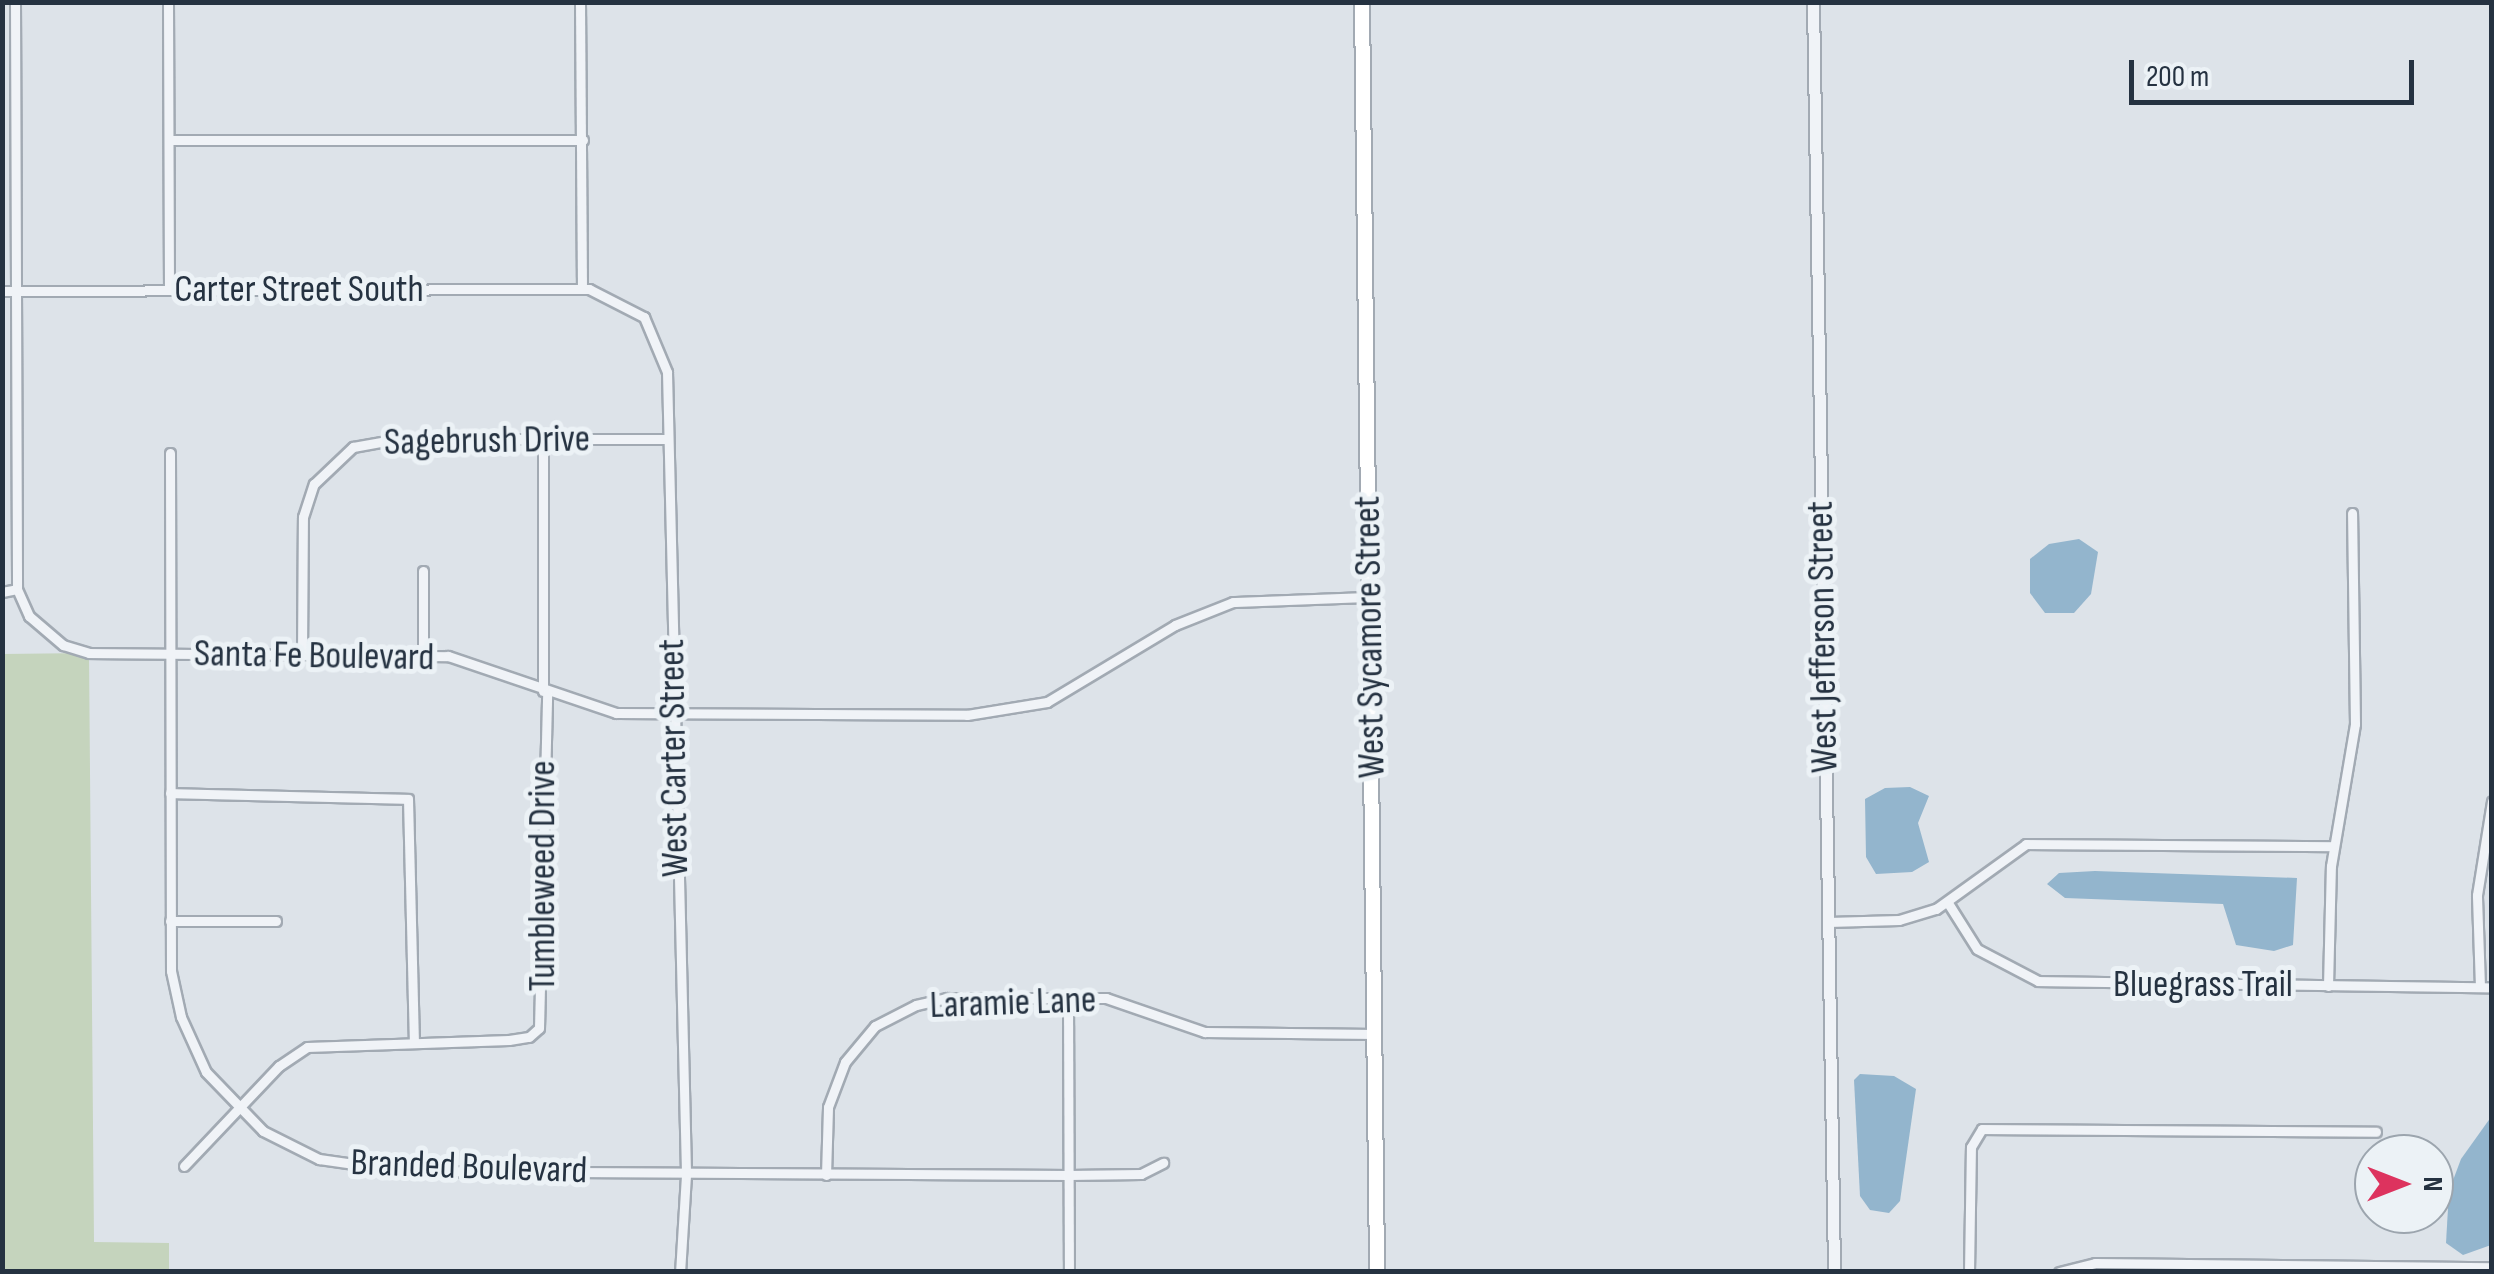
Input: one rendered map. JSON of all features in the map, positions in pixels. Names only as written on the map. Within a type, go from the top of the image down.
[{"type":"main road","name":"West Sycamore Street","points":[[1362,2],[1377,1272]]},
{"type":"street","points":[[2,592],[17,589],[14,2]]},
{"type":"street","points":[[168,2],[169,290]]},
{"type":"street","points":[[580,2],[582,289]]},
{"type":"street","name":"West Jefferson Street","points":[[1813,2],[1834,1272]]},
{"type":"street","points":[[2,140],[14,140]]},
{"type":"street","points":[[171,140],[583,140]]},
{"type":"street","name":"Carter Street South","points":[[2,290],[582,289]]},
{"type":"street","name":"West Carter Street","points":[[582,289],[634,308],[658,338],[667,372],[686,1175],[680,1272]]},
{"type":"street","name":"Sagebrush Drive","points":[[302,654],[303,517],[314,484],[331,462],[375,441],[668,439]]},
{"type":"street","points":[[2,440],[15,440]]},
{"type":"street","name":"Tumbleweed Drive","points":[[184,1166],[236,1109],[308,1046],[510,1040],[530,1038],[539,1028],[545,692],[543,440]]},
{"type":"street","name":"Branded Boulevard","points":[[170,452],[170,922],[180,1017],[206,1072],[236,1109],[298,1151],[360,1169],[686,1175],[1069,1175],[1140,1174],[1163,1163]]},
{"type":"street","points":[[2328,986],[2334,846],[2355,724],[2352,513]]},
{"type":"street","points":[[423,571],[423,654]]},
{"type":"street","name":"Santa Fe Boulevard","points":[[17,589],[29,616],[63,645],[89,653],[423,654],[478,664],[600,710],[674,714],[994,714],[1047,702],[1175,625],[1233,602],[1369,596]]},
{"type":"street","points":[[170,793],[408,799],[414,1040]]},
{"type":"street","points":[[2480,987],[2477,895],[2492,801]]},
{"type":"street","points":[[1828,922],[1899,920],[1948,903],[2005,853],[2026,844],[2334,846]]},
{"type":"street","name":"Bluegrass Trail","points":[[1948,903],[1977,950],[2038,981],[2492,987]]},
{"type":"street","points":[[170,922],[276,921]]},
{"type":"street","points":[[1068,997],[1070,1272]]},
{"type":"street","name":"Laramie Lane","points":[[826,1175],[833,1085],[854,1050],[888,1017],[947,998],[1118,1000],[1205,1032],[1374,1034]]},
{"type":"street","points":[[1969,1272],[1970,1146],[1978,1132],[2376,1132]]},
{"type":"street","points":[[2059,1272],[2095,1263],[2492,1268]]},
{"type":"green space","points":[[89,653],[94,1242],[169,1243],[169,1271],[3,1271],[2,654]]},
{"type":"water","points":[[2079,539],[2098,552],[2091,594],[2074,613],[2045,613],[2030,593],[2030,559],[2049,544]]},
{"type":"water","points":[[1910,787],[1929,796],[1918,823],[1929,862],[1912,872],[1876,874],[1866,857],[1865,799],[1885,788]]},
{"type":"water","points":[[2059,873],[2297,878],[2293,945],[2274,951],[2236,945],[2223,904],[2065,898],[2047,884]]},
{"type":"water","points":[[1860,1074],[1894,1076],[1916,1089],[1900,1201],[1889,1213],[1870,1210],[1860,1196],[1854,1080]]},
{"type":"water","points":[[2491,1117],[2491,1245],[2463,1255],[2446,1243],[2447,1234],[2454,1234],[2454,1178],[2461,1159]]}]
